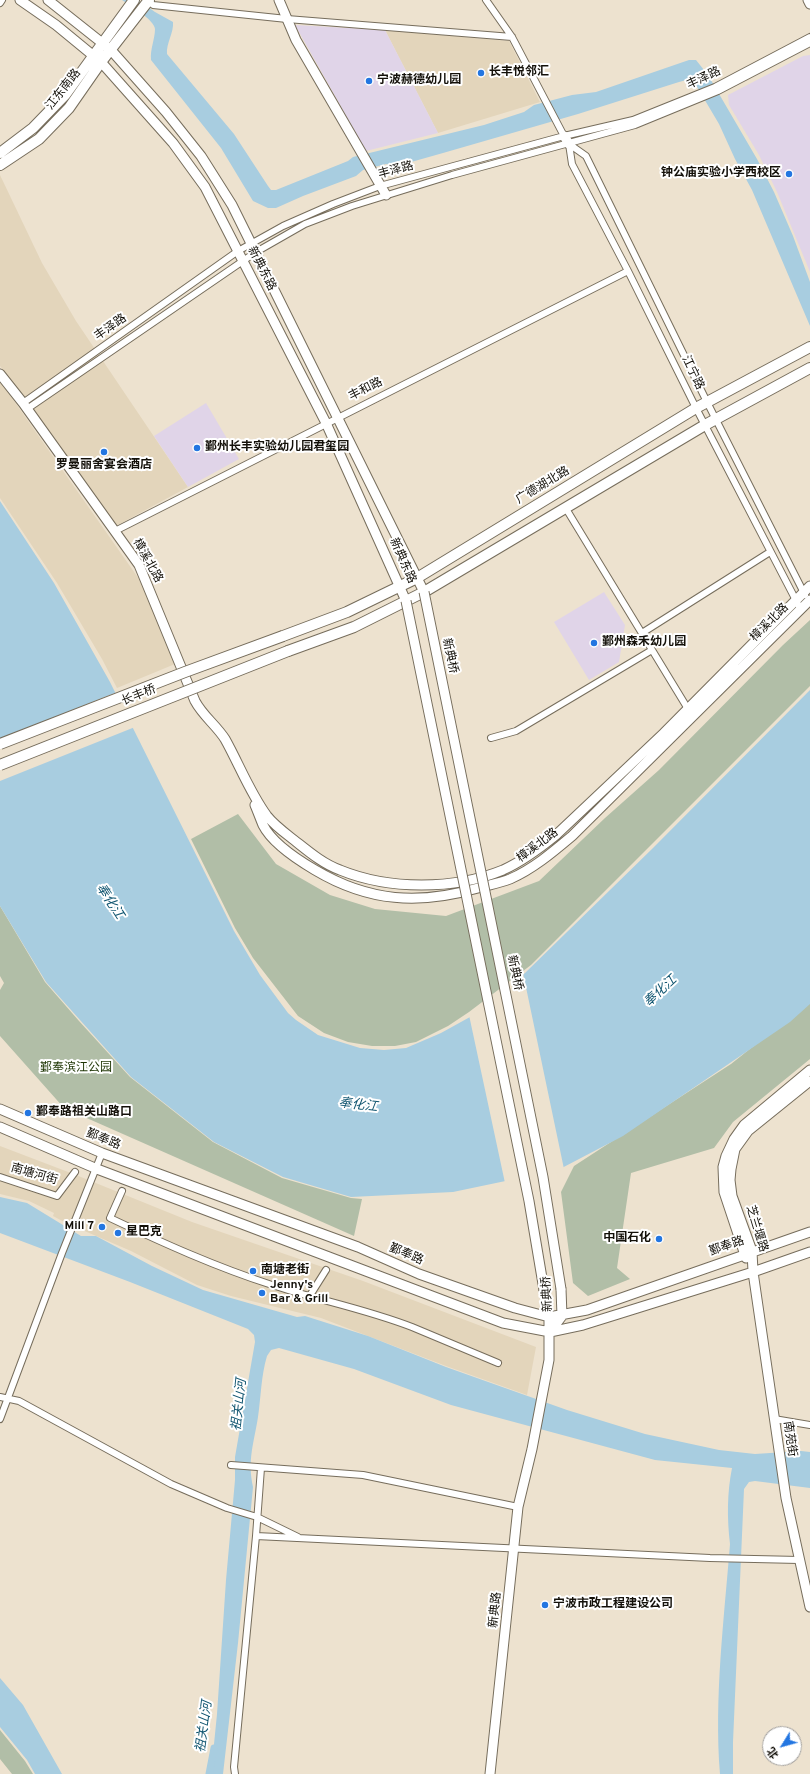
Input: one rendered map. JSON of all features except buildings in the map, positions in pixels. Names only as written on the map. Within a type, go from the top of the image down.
[{"type":"main road","name":"新典东路","points":[[20,0],[50,20],[97,59],[173,143],[200,180],[326,423],[406,601]]},
{"type":"main road","name":"新典东路","points":[[48,0],[106,47],[166,112],[201,156],[232,204],[424,592]]},
{"type":"main road","points":[[130,14],[134,0]]},
{"type":"main road","points":[[279,0],[296,40],[386,195]]},
{"type":"main road","points":[[808,0],[810,4]]},
{"type":"main road","points":[[130,14],[146,2]]},
{"type":"main road","name":"江东南路","points":[[0,153],[33,128],[65,95],[97,59],[130,14]]},
{"type":"main road","name":"江东南路","points":[[0,165],[38,139],[69,108],[97,59]]},
{"type":"main road","name":"广德湖北路","points":[[283,636],[346,612],[417,578],[706,402],[810,346]]},
{"type":"main road","points":[[406,601],[424,592],[715,419],[810,368]]},
{"type":"main road","name":"樟溪北路","points":[[0,374],[25,406],[115,531],[145,577],[195,701],[204,715],[219,729],[268,817],[310,853],[339,870],[372,881],[402,885],[457,882],[489,875],[504,869],[540,848],[572,820],[688,708],[798,606]]},
{"type":"main road","name":"新典桥","points":[[424,592],[543,1177],[561,1289],[562,1316],[550,1332]]},
{"type":"main road","name":"樟溪北路","points":[[245,776],[264,826],[273,838],[298,860],[333,881],[366,892],[402,898],[423,898],[451,896],[508,880],[534,866],[572,836],[808,595]]},
{"type":"main road","name":"新典桥","points":[[406,601],[529,1201],[549,1317],[550,1332]]},
{"type":"main road","name":"长丰桥","points":[[0,765],[288,651],[354,627],[406,601]]},
{"type":"main road","name":"长丰桥","points":[[0,744],[283,636]]},
{"type":"main road","name":"芝兰堰路","points":[[748,1253],[724,1192],[723,1174],[726,1156],[734,1139],[744,1125],[810,1070]]},
{"type":"main road","name":"芝兰堰路","points":[[753,1272],[732,1196],[730,1180],[736,1150],[748,1131],[810,1080]]},
{"type":"main road","name":"鄞奉路","points":[[0,1109],[102,1153],[358,1247],[419,1274],[515,1308],[549,1317],[562,1316],[587,1310],[810,1232]]},
{"type":"main road","points":[[0,1127],[97,1169],[503,1323],[550,1332],[583,1325],[753,1272],[810,1252]]},
{"type":"main road","name":"南苑街","points":[[753,1272],[786,1498],[810,1607]]},
{"type":"main road","name":"新典路","points":[[490,1774],[515,1548],[518,1507],[532,1449],[549,1360],[550,1332]]},
{"type":"street","points":[[486,0],[512,37],[567,141]]},
{"type":"street","points":[[146,2],[153,6],[287,19],[512,37]]},
{"type":"street","name":"丰泽路","points":[[25,406],[238,251],[283,226],[333,204],[380,186],[635,125],[688,105],[810,36]]},
{"type":"street","name":"丰泽路","points":[[25,406],[256,252],[305,224],[386,195],[633,120],[717,89],[810,43]]},
{"type":"street","name":"江宁路","points":[[567,141],[572,164],[798,606]]},
{"type":"street","name":"江宁路","points":[[567,141],[586,156],[706,402],[808,595]]},
{"type":"street","name":"丰和路","points":[[115,531],[338,416],[628,271]]},
{"type":"street","points":[[565,507],[688,708]]},
{"type":"street","points":[[642,633],[770,552]]},
{"type":"street","points":[[491,738],[516,731],[652,650]]},
{"type":"street","points":[[0,1419],[3,1398],[97,1169],[102,1153]]},
{"type":"street","name":"南塘河街","points":[[0,1177],[58,1196],[75,1172]]},
{"type":"street","points":[[122,1191],[110,1218],[179,1251],[270,1285],[309,1297],[342,1304],[411,1327],[498,1363]]},
{"type":"street","points":[[309,1297],[326,1270]]},
{"type":"street","points":[[3,1398],[19,1401],[171,1484],[228,1508],[254,1516],[301,1538]]},
{"type":"street","points":[[774,1419],[810,1425]]},
{"type":"street","points":[[231,1466],[363,1475],[518,1507]]},
{"type":"street","points":[[235,1774],[234,1759],[256,1536],[254,1516],[261,1468]]},
{"type":"street","points":[[256,1536],[726,1559],[799,1560]]},
{"type":"shaded area","name":"宁波赫德幼儿园","points":[[295,25],[385,30],[438,133],[366,151]]},
{"type":"shaded area","points":[[385,30],[509,41],[540,102],[438,133]]},
{"type":"shaded area","name":"钟公庙实验小学西校区","points":[[810,55],[810,272],[777,192],[759,155],[729,105],[728,95],[803,56]]},
{"type":"shaded area","points":[[0,175],[42,263],[76,321],[188,487],[116,526],[25,398],[0,366]]},
{"type":"shaded area","points":[[0,381],[139,579],[175,664],[117,688],[102,659],[57,583],[0,498]]},
{"type":"shaded area","name":"鄞州长丰实验幼儿园君玺园","points":[[206,403],[239,459],[188,487],[154,436]]},
{"type":"shaded area","name":"鄞州森禾幼儿园","points":[[604,592],[625,625],[619,662],[589,680],[554,622]]},
{"type":"shaded area","name":"南塘老街","points":[[0,1146],[192,1222],[363,1281],[536,1347],[527,1395],[321,1318],[231,1296],[197,1285],[131,1251],[66,1223],[53,1216],[54,1213],[29,1201],[0,1194]]},
{"type":"green space","points":[[810,620],[810,686],[531,965],[469,1012],[448,1026],[416,1042],[395,1046],[372,1046],[348,1042],[324,1033],[298,1016],[253,958],[235,928],[191,839],[238,814],[276,864],[330,895],[375,909],[446,916],[539,881],[605,818],[659,770],[783,645]]},
{"type":"green space","name":"鄞奉滨江公园","points":[[0,906],[45,982],[130,1077],[213,1142],[282,1178],[351,1198],[362,1199],[354,1236],[64,1108],[0,1036],[0,990],[4,983],[0,976]]},
{"type":"green space","points":[[810,1001],[810,1059],[733,1122],[714,1148],[631,1173],[617,1268],[630,1279],[588,1296],[573,1283],[561,1192],[574,1166],[731,1064]]},
{"type":"green space","points":[[0,1730],[25,1761],[33,1774],[12,1774],[0,1759]]},
{"type":"water","points":[[122,0],[138,0],[173,22],[167,54],[234,134],[271,190],[276,190],[348,161],[353,157],[484,125],[524,112],[534,105],[572,95],[596,92],[689,60],[696,60],[708,75],[757,159],[774,192],[793,236],[810,282],[810,326],[752,190],[735,159],[719,124],[693,80],[690,79],[679,82],[578,114],[397,166],[386,164],[363,170],[356,176],[276,208],[268,208],[253,201],[221,148],[151,60],[155,33],[154,25],[136,9]]},
{"type":"water","name":"奉化江","points":[[0,501],[54,583],[110,682],[234,931],[260,975],[288,1013],[318,1035],[360,1048],[384,1050],[406,1048],[441,1033],[470,1017],[525,973],[653,848],[810,690],[810,1004],[790,1022],[623,1136],[558,1170],[453,1192],[351,1197],[283,1177],[214,1142],[131,1077],[46,982],[0,906]]},
{"type":"water","points":[[0,1197],[27,1203],[81,1236],[96,1236],[152,1266],[203,1290],[297,1317],[305,1316],[368,1336],[446,1367],[567,1410],[645,1434],[719,1450],[755,1454],[801,1451],[810,1452],[810,1488],[755,1481],[749,1482],[744,1489],[733,1742],[733,1774],[720,1774],[718,1745],[720,1659],[730,1544],[728,1506],[732,1468],[655,1460],[451,1405],[354,1369],[279,1348],[271,1350],[267,1356],[262,1379],[251,1460],[251,1477],[253,1487],[238,1643],[223,1774],[211,1774],[235,1480],[235,1457],[255,1342],[254,1335],[248,1329],[130,1282],[0,1233]]},
{"type":"water","points":[[0,1678],[23,1705],[62,1774],[35,1774],[27,1760],[0,1727]]},
{"type":"pier","points":[[117,692],[135,727],[0,781],[0,739]]},
{"type":"pier","points":[[523,973],[564,1169],[559,1172],[505,1183],[469,1015]]},
{"type":"waterway","name":"祖关山河","points":[[209,1774],[214,1748]]},
{"type":"place","name":"长丰悦邻汇","points":[[481,73]]},
{"type":"place","name":"宁波赫德幼儿园","points":[[369,81]]},
{"type":"place","name":"钟公庙实验小学西校区","points":[[789,174]]},
{"type":"place","name":"鄞州长丰实验幼儿园君玺园","points":[[197,448]]},
{"type":"place","name":"罗曼丽舍宴会酒店","points":[[104,452]]},
{"type":"place","name":"鄞州森禾幼儿园","points":[[594,643]]},
{"type":"place","name":"鄞奉路祖关山路口","points":[[28,1113]]},
{"type":"place","name":"Mill 7","points":[[102,1227]]},
{"type":"place","name":"星巴克","points":[[118,1233]]},
{"type":"place","name":"中国石化","points":[[659,1239]]},
{"type":"place","name":"南塘老街","points":[[253,1271]]},
{"type":"place","name":"Jenny's Bar & Grill","points":[[262,1293]]},
{"type":"place","name":"宁波市政工程建设公司","points":[[545,1605]]}]
